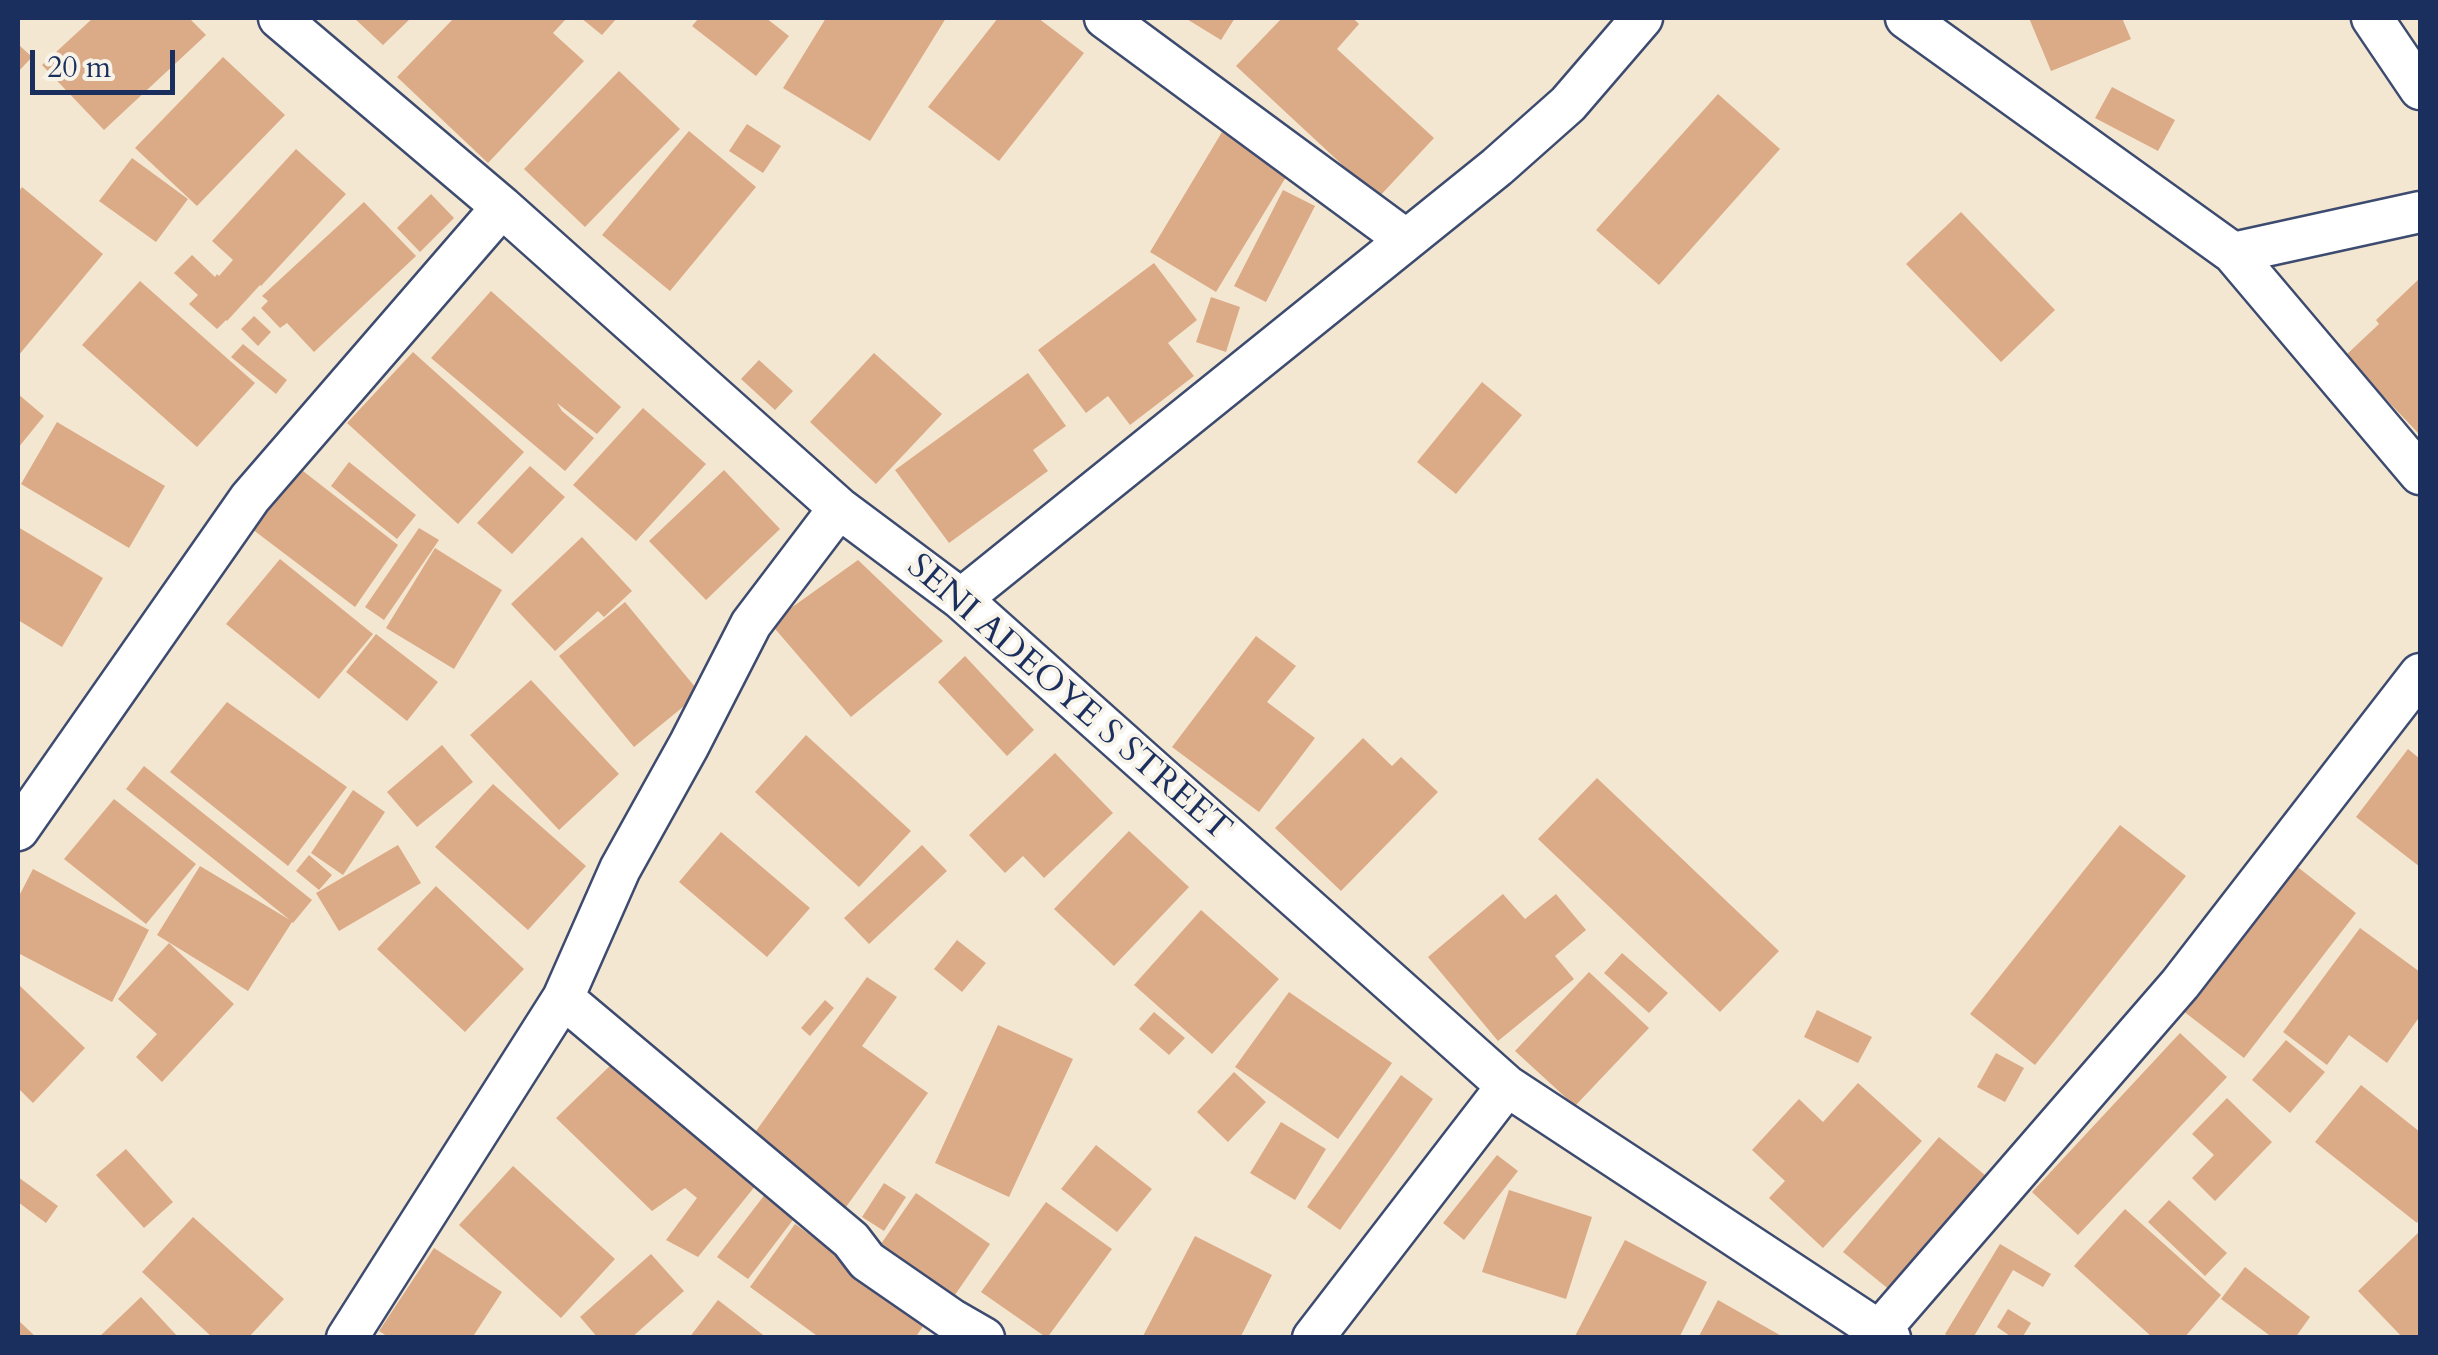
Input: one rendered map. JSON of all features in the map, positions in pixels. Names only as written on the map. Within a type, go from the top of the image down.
[{"type":"street","name":"SENI ADEOYE S STREET","points":[[278,18],[502,207],[839,508],[960,599],[1507,1086],[1885,1334]]},
{"type":"street","points":[[1105,18],[1406,239]]},
{"type":"street","points":[[960,599],[1497,166],[1568,104],[1642,18]]},
{"type":"street","points":[[1906,18],[2233,254],[2420,474]]},
{"type":"street","points":[[2372,18],[2420,89]]},
{"type":"street","points":[[18,830],[250,498],[502,207]]},
{"type":"street","points":[[2233,254],[2420,212]]},
{"type":"street","points":[[346,1338],[562,998],[620,869],[751,624],[839,508]]},
{"type":"street","points":[[1885,1334],[2180,984],[2420,674]]},
{"type":"street","points":[[562,998],[851,1240],[867,1261],[984,1338]]},
{"type":"street","points":[[1314,1338],[1507,1086]]},
{"type":"building","points":[[93,18],[189,18],[206,35],[104,130],[42,65]]},
{"type":"building","points":[[354,18],[411,18],[383,45]]},
{"type":"building","points":[[454,18],[562,18],[565,20],[553,33],[584,61],[488,163],[397,77]]},
{"type":"building","points":[[581,18],[617,18],[602,35]]},
{"type":"building","points":[[699,18],[766,18],[789,36],[756,76],[692,26]]},
{"type":"building","points":[[826,18],[946,18],[870,141],[783,88]]},
{"type":"building","points":[[998,18],[1038,18],[1084,53],[999,161],[928,107]]},
{"type":"building","points":[[1185,18],[1235,18],[1221,40]]},
{"type":"building","points":[[1282,18],[1353,18],[1359,24],[1337,49],[1434,138],[1378,198],[1236,66]]},
{"type":"building","points":[[2029,18],[2122,18],[2131,39],[2051,71]]},
{"type":"building","points":[[18,46],[32,57],[18,72]]},
{"type":"building","points":[[223,57],[285,115],[197,206],[135,148]]},
{"type":"building","points":[[619,71],[680,129],[585,227],[524,169]]},
{"type":"building","points":[[2112,87],[2175,120],[2158,151],[2095,118]]},
{"type":"building","points":[[1718,94],[1780,149],[1659,285],[1596,230]]},
{"type":"building","points":[[747,124],[781,146],[763,173],[729,151]]},
{"type":"building","points":[[689,131],[756,187],[670,291],[602,235]]},
{"type":"building","points":[[1222,132],[1289,172],[1216,292],[1150,252]]},
{"type":"building","points":[[296,149],[346,194],[217,329],[189,304],[198,295],[174,273],[192,255],[215,277],[219,276],[233,260],[212,241]]},
{"type":"building","points":[[132,158],[188,199],[156,242],[99,201]]},
{"type":"building","points":[[22,187],[103,254],[18,356],[18,193]]},
{"type":"building","points":[[1283,190],[1315,206],[1266,302],[1234,286]]},
{"type":"building","points":[[431,194],[454,218],[420,252],[397,228]]},
{"type":"building","points":[[364,202],[416,256],[314,352],[287,323],[280,328],[261,308],[268,301],[262,296]]},
{"type":"building","points":[[1961,212],[2055,310],[2001,362],[1906,264]]},
{"type":"building","points":[[1154,263],[1197,320],[1168,343],[1194,376],[1130,425],[1108,396],[1086,413],[1038,350]]},
{"type":"building","points":[[2420,278],[2420,435],[2345,356]]},
{"type":"building","points":[[140,281],[255,383],[197,447],[82,345]]},
{"type":"building","points":[[491,291],[621,407],[597,434],[557,403],[594,438],[565,471],[431,358]]},
{"type":"building","points":[[1211,297],[1240,307],[1226,352],[1196,342]]},
{"type":"building","points":[[254,316],[271,332],[258,346],[241,329]]},
{"type":"building","points":[[243,344],[287,380],[276,394],[231,357]]},
{"type":"building","points":[[413,352],[524,452],[458,524],[347,423]]},
{"type":"building","points":[[874,353],[942,414],[876,484],[810,422]]},
{"type":"building","points":[[759,360],[793,391],[775,410],[741,379]]},
{"type":"building","points":[[1028,373],[1066,426],[1033,450],[1048,471],[949,543],[895,470]]},
{"type":"building","points":[[1482,382],[1522,415],[1456,494],[1417,462]]},
{"type":"building","points":[[18,394],[44,416],[18,448]]},
{"type":"building","points":[[643,408],[706,464],[636,541],[573,485]]},
{"type":"building","points":[[57,422],[165,486],[129,548],[21,484]]},
{"type":"building","points":[[349,462],[416,515],[397,539],[331,486]]},
{"type":"building","points":[[530,466],[565,497],[512,554],[477,523]]},
{"type":"building","points":[[724,470],[780,529],[706,600],[649,541]]},
{"type":"building","points":[[303,471],[398,545],[355,607],[252,529]]},
{"type":"building","points":[[18,527],[103,578],[62,647],[18,620]]},
{"type":"building","points":[[419,528],[439,540],[384,620],[365,607]]},
{"type":"building","points":[[582,537],[632,591],[604,617],[598,611],[555,651],[511,604]]},
{"type":"building","points":[[435,548],[502,590],[454,669],[386,628]]},
{"type":"building","points":[[280,559],[373,634],[319,699],[226,624]]},
{"type":"building","points":[[858,560],[943,641],[851,717],[770,623]]},
{"type":"building","points":[[625,602],[700,693],[634,747],[559,656]]},
{"type":"building","points":[[376,634],[438,682],[407,721],[346,672]]},
{"type":"building","points":[[1256,636],[1296,666],[1267,702],[1315,738],[1259,812],[1172,747]]},
{"type":"building","points":[[965,656],[1034,730],[1007,756],[938,682]]},
{"type":"building","points":[[531,680],[619,774],[559,830],[470,735]]},
{"type":"building","points":[[227,702],[347,787],[288,866],[170,772]]},
{"type":"building","points":[[806,735],[911,831],[859,887],[755,792]]},
{"type":"building","points":[[1363,738],[1392,766],[1401,757],[1438,792],[1341,891],[1275,828]]},
{"type":"building","points":[[442,745],[473,782],[417,827],[387,792]]},
{"type":"building","points":[[2408,749],[2420,759],[2420,867],[2356,817]]},
{"type":"building","points":[[1055,753],[1113,813],[1044,878],[1023,856],[1005,873],[969,835]]},
{"type":"building","points":[[144,766],[312,900],[292,922],[248,991],[157,935],[200,866],[290,920],[126,789]]},
{"type":"building","points":[[1597,778],[1779,951],[1720,1012],[1538,839]]},
{"type":"building","points":[[493,784],[586,866],[528,930],[435,847]]},
{"type":"building","points":[[353,790],[385,812],[343,875],[311,853]]},
{"type":"building","points":[[114,799],[196,864],[146,924],[64,859]]},
{"type":"building","points":[[2120,825],[2186,876],[2035,1065],[1970,1014]]},
{"type":"building","points":[[1129,831],[1189,887],[1114,966],[1054,909]]},
{"type":"building","points":[[721,832],[810,908],[767,957],[679,882]]},
{"type":"building","points":[[398,845],[421,883],[339,931],[316,893]]},
{"type":"building","points":[[922,845],[947,871],[869,944],[844,918]]},
{"type":"building","points":[[309,855],[332,875],[319,890],[296,871]]},
{"type":"building","points":[[2290,861],[2356,913],[2244,1058],[2178,1007]]},
{"type":"building","points":[[33,869],[149,930],[112,1002],[18,953],[18,898]]},
{"type":"building","points":[[436,886],[524,969],[465,1032],[377,949]]},
{"type":"building","points":[[1503,894],[1525,919],[1556,894],[1586,930],[1555,956],[1574,979],[1498,1041],[1428,957]]},
{"type":"building","points":[[1201,910],[1279,979],[1212,1054],[1134,985]]},
{"type":"building","points":[[2360,928],[2420,972],[2420,1016],[2387,1063],[2349,1035],[2327,1065],[2283,1032]]},
{"type":"building","points":[[957,940],[986,963],[962,992],[934,969]]},
{"type":"building","points":[[169,943],[234,1004],[162,1082],[136,1057],[157,1034],[118,999]]},
{"type":"building","points":[[1622,953],[1668,993],[1649,1013],[1604,973]]},
{"type":"building","points":[[1589,972],[1649,1028],[1575,1106],[1515,1051]]},
{"type":"building","points":[[867,977],[897,997],[862,1046],[928,1093],[846,1207],[751,1138]]},
{"type":"building","points":[[18,984],[85,1048],[33,1103],[18,1088]]},
{"type":"building","points":[[1289,992],[1392,1063],[1338,1139],[1235,1067]]},
{"type":"building","points":[[825,1000],[834,1008],[810,1036],[801,1028]]},
{"type":"building","points":[[1817,1010],[1872,1037],[1858,1063],[1804,1037]]},
{"type":"building","points":[[1154,1012],[1185,1038],[1169,1055],[1139,1029]]},
{"type":"building","points":[[998,1025],[1073,1059],[1009,1197],[935,1163]]},
{"type":"building","points":[[2180,1033],[2227,1077],[2078,1235],[2032,1192]]},
{"type":"building","points":[[2286,1040],[2325,1072],[2290,1113],[2252,1080]]},
{"type":"building","points":[[1996,1053],[2024,1068],[2005,1102],[1977,1087]]},
{"type":"building","points":[[617,1059],[756,1185],[698,1257],[666,1240],[697,1198],[685,1188],[652,1211],[556,1118]]},
{"type":"building","points":[[1234,1072],[1266,1102],[1228,1142],[1197,1112]]},
{"type":"building","points":[[1401,1075],[1433,1099],[1340,1230],[1307,1207]]},
{"type":"building","points":[[1858,1083],[1922,1141],[1823,1248],[1769,1198],[1785,1181],[1752,1150],[1799,1099],[1823,1122]]},
{"type":"building","points":[[2361,1085],[2420,1132],[2417,1223],[2315,1142]]},
{"type":"building","points":[[2227,1098],[2272,1142],[2215,1201],[2192,1178],[2214,1155],[2192,1134]]},
{"type":"building","points":[[1281,1122],[1326,1149],[1295,1200],[1250,1173]]},
{"type":"building","points":[[1939,1137],[1997,1185],[1902,1300],[1843,1252]]},
{"type":"building","points":[[1096,1145],[1152,1189],[1117,1232],[1061,1189]]},
{"type":"building","points":[[126,1149],[173,1202],[144,1228],[96,1175]]},
{"type":"building","points":[[1497,1155],[1518,1171],[1464,1240],[1443,1223]]},
{"type":"building","points":[[513,1166],[615,1259],[561,1318],[459,1225]]},
{"type":"building","points":[[18,1177],[58,1206],[46,1223],[18,1202]]},
{"type":"building","points":[[884,1183],[906,1197],[884,1231],[862,1217]]},
{"type":"building","points":[[1509,1190],[1592,1217],[1566,1299],[1482,1272]]},
{"type":"building","points":[[766,1193],[796,1216],[748,1279],[717,1257]]},
{"type":"building","points":[[916,1193],[990,1244],[946,1308],[872,1257]]},
{"type":"building","points":[[2169,1200],[2227,1253],[2205,1276],[2148,1222]]},
{"type":"building","points":[[1046,1202],[1112,1249],[1047,1338],[981,1292]]},
{"type":"building","points":[[2125,1209],[2221,1295],[2184,1338],[2153,1338],[2074,1266]]},
{"type":"building","points":[[193,1217],[284,1299],[248,1338],[213,1338],[142,1272]]},
{"type":"building","points":[[795,1224],[928,1319],[915,1338],[820,1338],[750,1287]]},
{"type":"building","points":[[2420,1231],[2420,1338],[2403,1338],[2358,1291]]},
{"type":"building","points":[[1195,1236],[1272,1275],[1240,1338],[1142,1338]]},
{"type":"building","points":[[1625,1240],[1707,1282],[1679,1338],[1574,1338]]},
{"type":"building","points":[[2000,1244],[2051,1274],[2043,1287],[2013,1270],[1973,1338],[1951,1338],[1945,1334]]},
{"type":"building","points":[[434,1248],[502,1292],[472,1338],[390,1338],[379,1331]]},
{"type":"building","points":[[651,1254],[684,1291],[631,1338],[598,1338],[580,1317]]},
{"type":"building","points":[[2245,1267],[2310,1317],[2295,1338],[2273,1338],[2221,1299]]},
{"type":"building","points":[[141,1297],[179,1338],[98,1338]]},
{"type":"building","points":[[718,1300],[767,1338],[689,1338]]},
{"type":"building","points":[[1718,1300],[1785,1338],[1698,1338]]},
{"type":"building","points":[[2008,1309],[2031,1323],[2022,1338],[2013,1338],[1997,1327]]},
{"type":"building","points":[[18,1320],[37,1338],[18,1338]]}]
